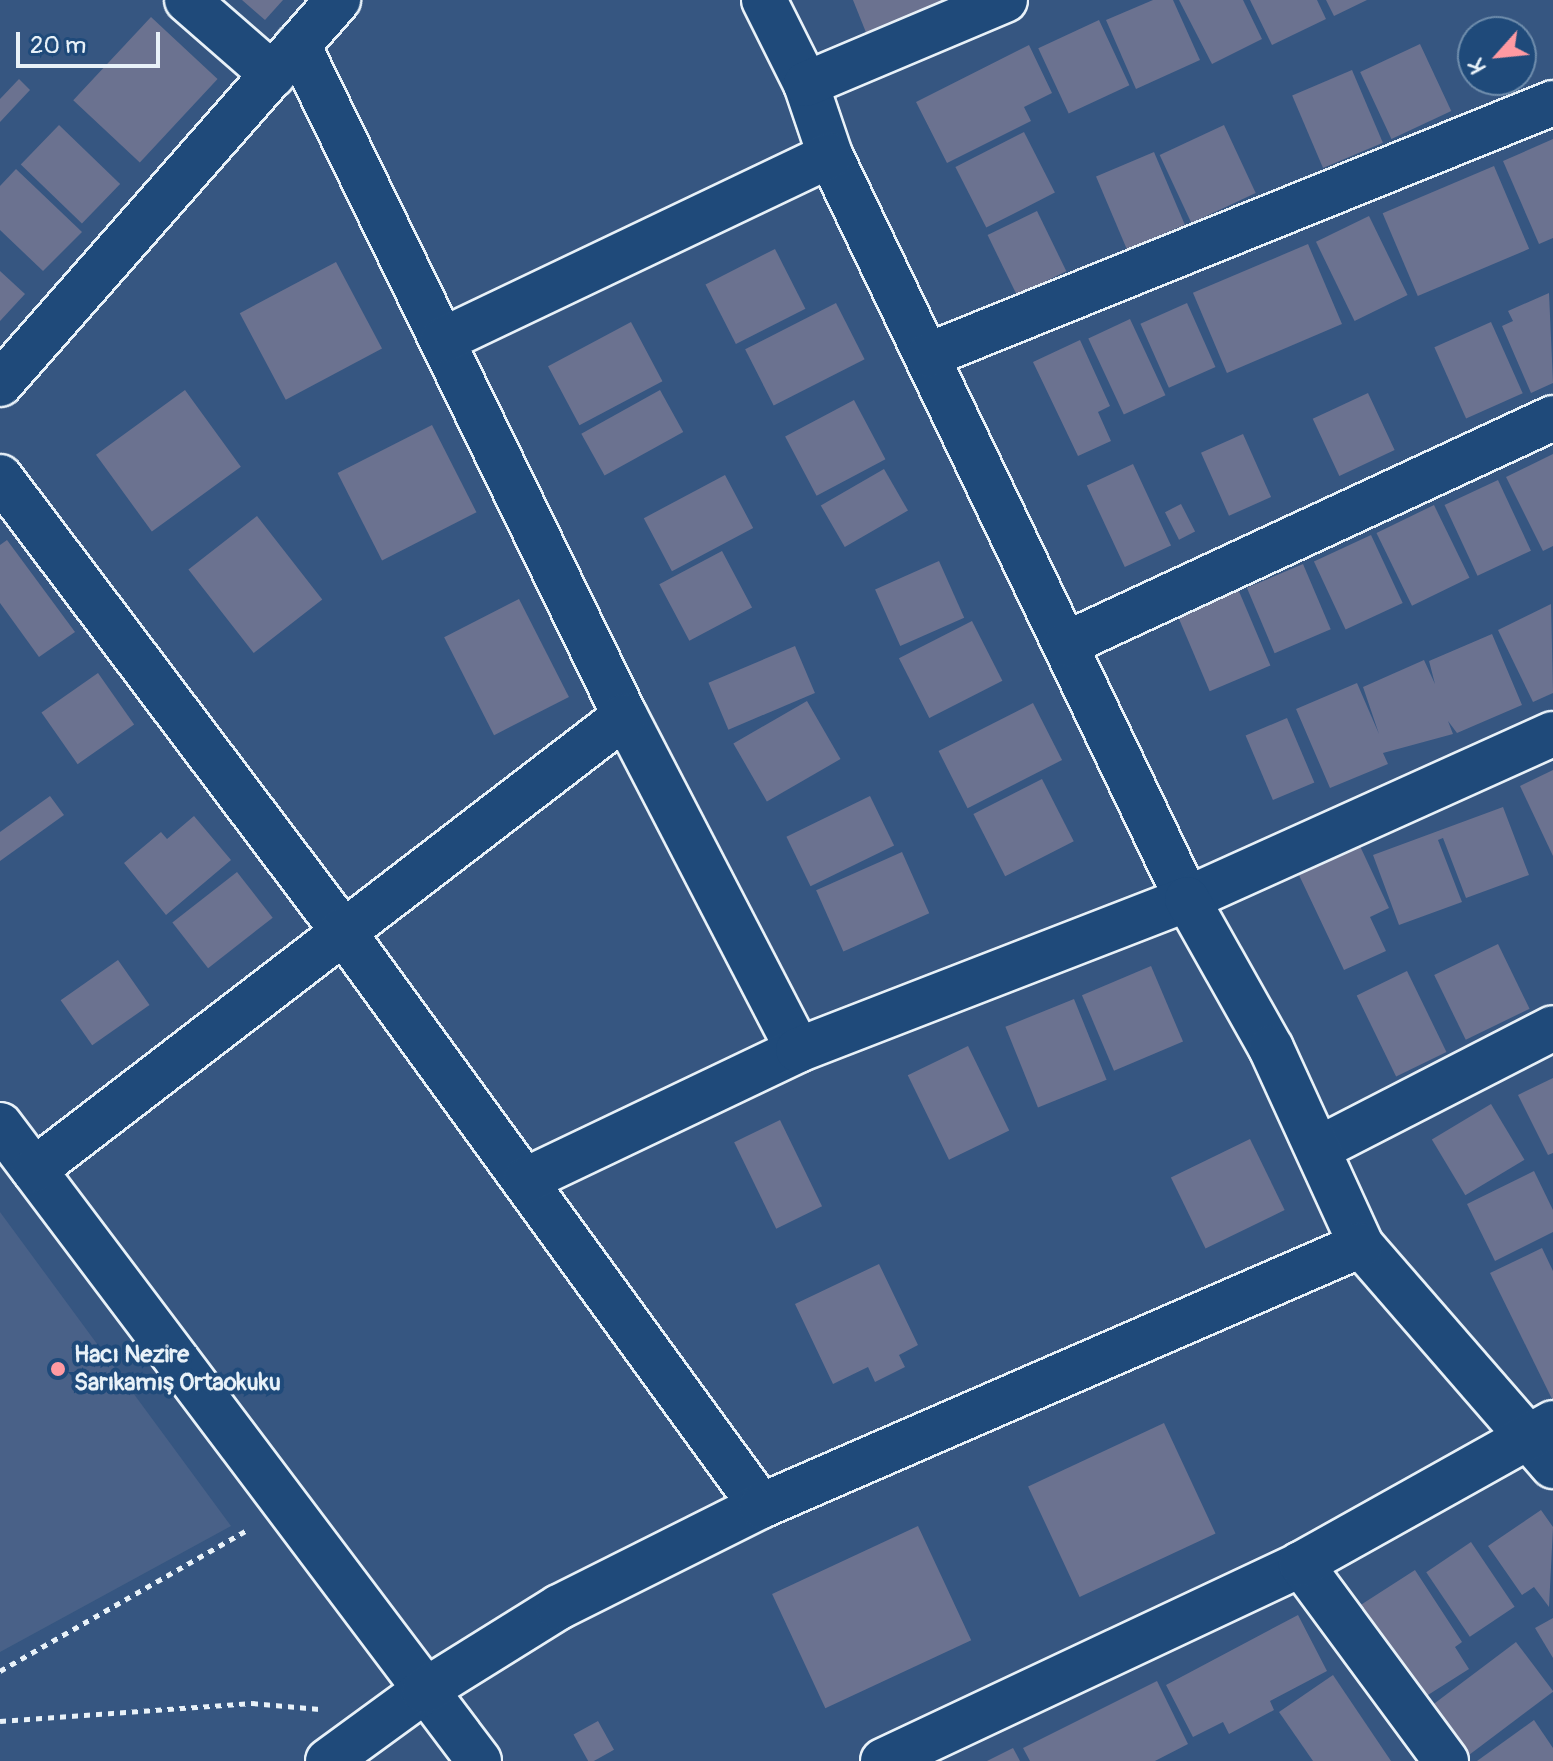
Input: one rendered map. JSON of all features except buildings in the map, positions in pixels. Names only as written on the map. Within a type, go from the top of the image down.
[{"type":"street","points":[[187,0],[285,60],[443,340],[625,716],[798,1050]]},
{"type":"street","points":[[0,384],[338,0]]},
{"type":"street","points":[[764,0],[806,84],[830,155],[929,355],[1187,899],[1271,1048],[1320,1148],[1361,1245],[1546,1442],[1301,1564],[883,1761]]},
{"type":"street","points":[[806,84],[1005,0]]},
{"type":"street","points":[[929,355],[1553,103]]},
{"type":"street","points":[[443,340],[830,155]]},
{"type":"street","points":[[1066,644],[1553,418]]},
{"type":"street","points":[[0,477],[342,930],[761,1506]]},
{"type":"street","points":[[34,1170],[342,930],[625,716]]},
{"type":"street","points":[[526,1180],[798,1050],[1187,899],[1553,734]]},
{"type":"street","points":[[1320,1148],[1553,1028]]},
{"type":"street","points":[[0,1125],[479,1761]]},
{"type":"street","points":[[328,1761],[424,1691],[559,1607],[761,1506],[1361,1245]]},
{"type":"street","points":[[1301,1564],[1446,1761]]},
{"type":"path","points":[[0,1671],[224,1546],[283,1503]]},
{"type":"path","points":[[0,1721],[252,1703],[336,1710],[379,1724]]},
{"type":"shaded area","name":"Hacı Nezire Sarıkamış Ortaokuku","points":[[0,1212],[231,1526],[0,1652]]},
{"type":"place","name":"Hacı Nezire Sarıkamış Ortaokuku","points":[[58,1369]]}]
